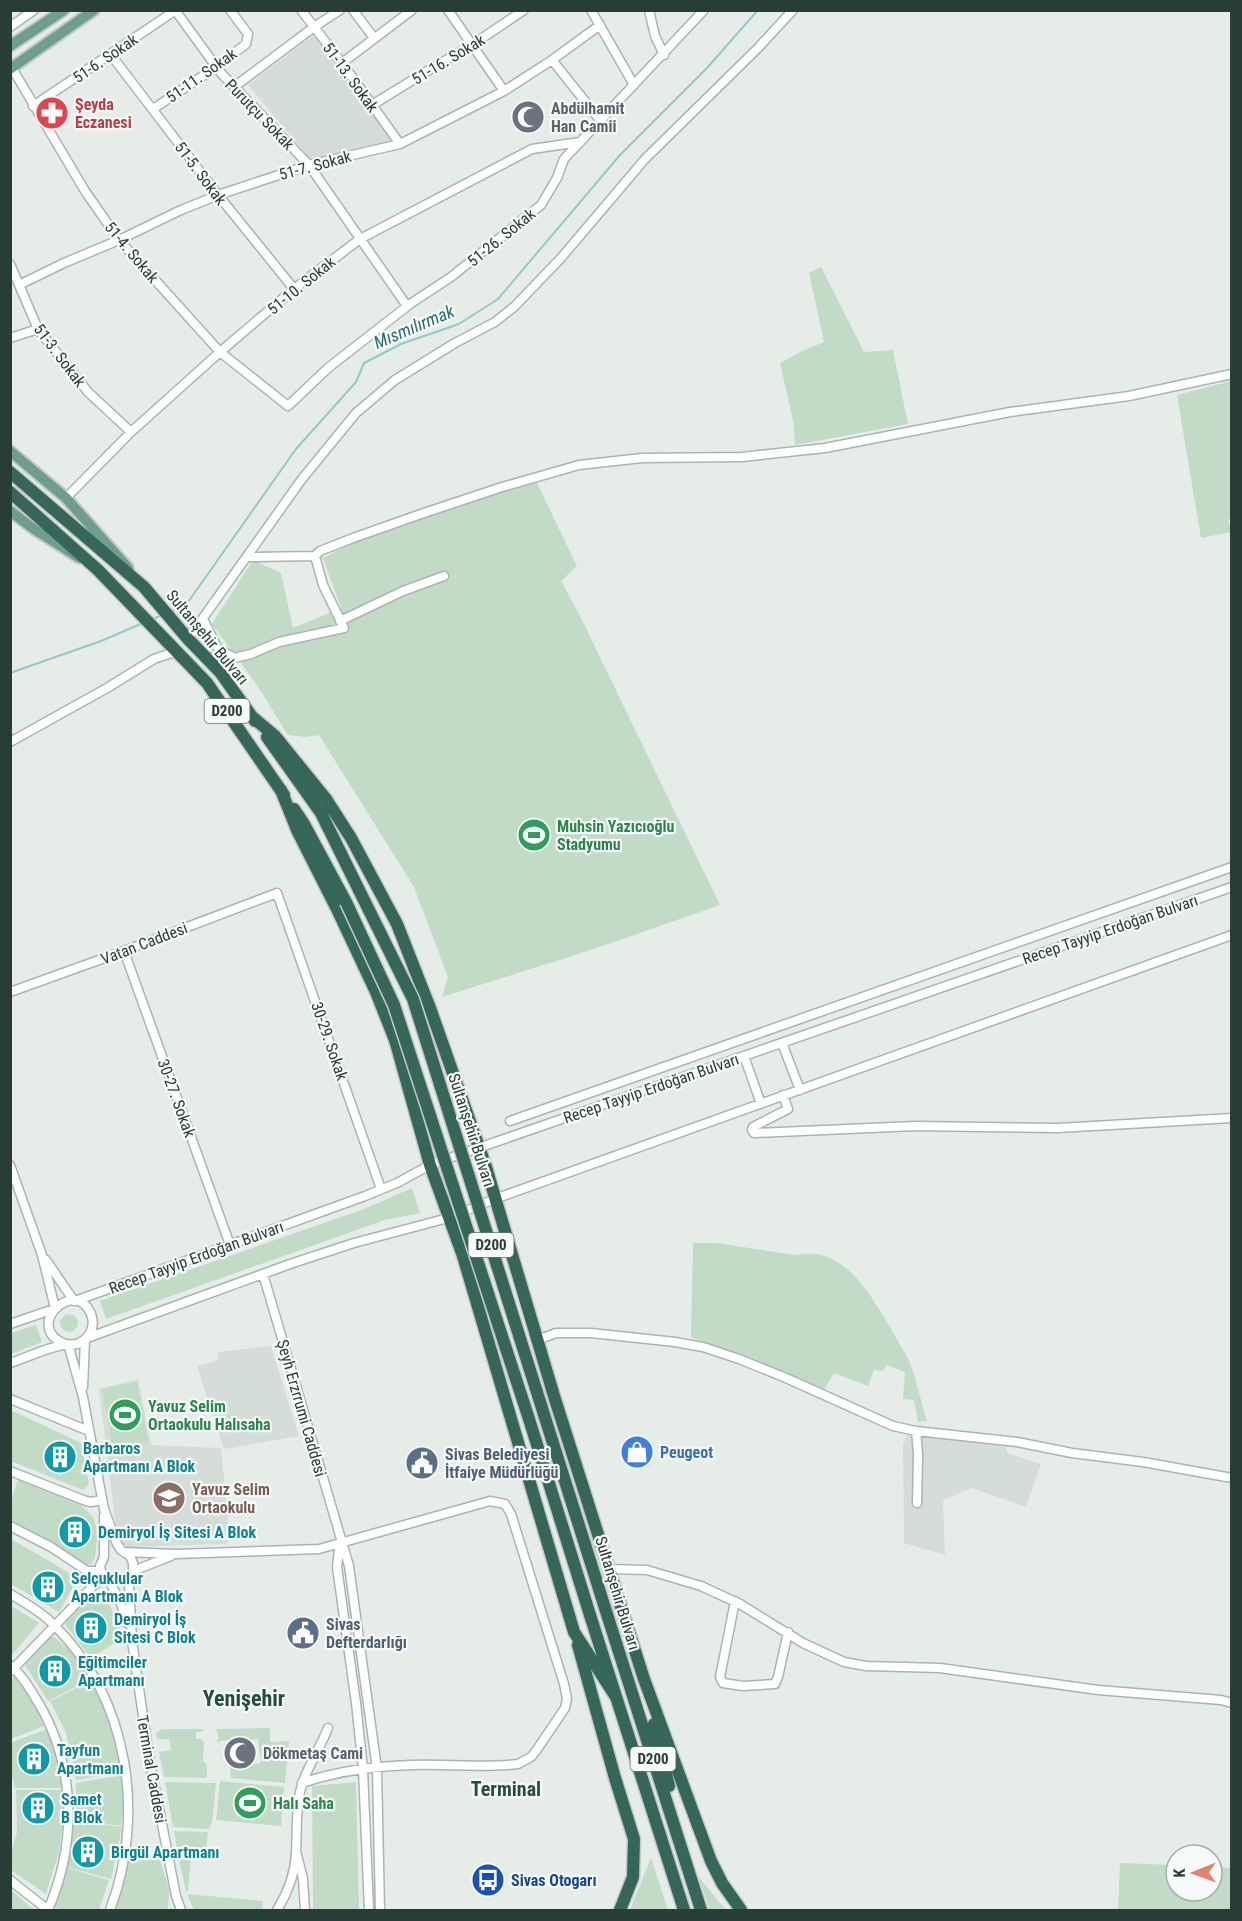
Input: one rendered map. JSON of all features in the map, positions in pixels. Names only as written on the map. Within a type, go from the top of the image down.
[{"type":"highway","name":"Sultanşehir Bulvarı","points":[[10,472],[144,587],[219,672],[321,813],[413,999],[701,1911]]},
{"type":"highway","name":"Sultanşehir Bulvarı","points":[[10,492],[98,570],[207,683],[304,824],[346,902],[394,1005],[529,1419],[684,1911]]},
{"type":"highway","points":[[250,715],[275,736],[326,799],[351,838],[398,924],[430,1008],[495,1200],[644,1679],[711,1861],[722,1883],[741,1911]]},
{"type":"highway","points":[[281,790],[297,830],[376,992],[395,1040],[430,1165],[463,1256],[634,1839],[633,1877],[620,1911]]},
{"type":"highway","points":[[574,1632],[616,1698]]},
{"type":"highway","points":[[644,1679],[697,1898]]},
{"type":"main road","points":[[10,46],[64,10]]},
{"type":"main road","points":[[11,69],[94,10]]},
{"type":"main road","points":[[10,451],[66,498],[144,587]]},
{"type":"main road","points":[[10,511],[46,538],[98,570]]},
{"type":"street","points":[[10,27],[34,10]]},
{"type":"street","name":"51-11. Sokak","points":[[153,109],[246,44],[248,34],[230,10]]},
{"type":"street","name":"51-13. Sokak","points":[[301,10],[400,144]]},
{"type":"street","points":[[234,87],[340,10]]},
{"type":"street","points":[[352,10],[374,38]]},
{"type":"street","points":[[342,63],[412,10]]},
{"type":"street","points":[[448,10],[504,91]]},
{"type":"street","name":"51-16. Sokak","points":[[372,105],[472,45],[524,10]]},
{"type":"street","points":[[591,10],[634,85]]},
{"type":"street","points":[[649,10],[664,55]]},
{"type":"street","name":"51-26. Sokak","points":[[288,406],[328,368],[407,306],[451,277],[541,205],[557,178],[564,159],[704,10]]},
{"type":"street","points":[[188,639],[302,479],[356,413],[395,380],[455,342],[495,322],[515,306],[561,258],[645,159],[758,48],[793,10]]},
{"type":"street","name":"Purutçu Sokak","points":[[175,11],[216,67],[309,165],[407,306]]},
{"type":"street","name":"51-6. Sokak","points":[[33,106],[175,11]]},
{"type":"street","name":"51-7. Sokak","points":[[19,285],[218,195],[309,165],[400,144],[504,91],[600,25]]},
{"type":"street","name":"51-5. Sokak","points":[[111,55],[218,195],[294,289]]},
{"type":"street","points":[[552,60],[600,120]]},
{"type":"street","name":"51-4. Sokak","points":[[11,69],[85,191],[119,240],[220,352],[288,406]]},
{"type":"street","name":"51-10. Sokak","points":[[66,498],[131,432],[220,352],[294,289],[360,239],[532,149],[580,142]]},
{"type":"street","name":"51-3. Sokak","points":[[10,264],[38,329],[87,392],[131,432]]},
{"type":"street","points":[[10,338],[38,329]]},
{"type":"street","points":[[248,556],[315,556],[320,551],[421,514],[579,465],[642,458],[742,456],[825,448],[1010,412],[1129,396],[1232,375]]},
{"type":"street","points":[[203,619],[217,647],[234,658],[251,654],[279,642],[344,628],[323,585],[315,556]]},
{"type":"street","points":[[340,621],[403,591],[444,576]]},
{"type":"street","points":[[10,742],[154,659],[177,651]]},
{"type":"street","points":[[510,1120],[1232,867]]},
{"type":"street","name":"Recep Tayyip Erdoğan Bulvarı","points":[[74,1301],[381,1189],[430,1165],[1232,887]]},
{"type":"street","name":"Vatan Caddesi","points":[[10,992],[277,893]]},
{"type":"street","name":"30-29. Sokak","points":[[277,893],[381,1189]]},
{"type":"street","points":[[10,1364],[67,1344],[78,1343],[263,1274],[354,1243],[448,1218],[783,1095],[1232,935]]},
{"type":"street","name":"30-27. Sokak","points":[[124,951],[230,1245]]},
{"type":"street","points":[[761,1033],[765,1049]]},
{"type":"street","points":[[782,1043],[800,1090]]},
{"type":"street","points":[[744,1056],[760,1104]]},
{"type":"street","points":[[783,1095],[788,1109],[753,1127],[754,1133],[915,1126],[1058,1128],[1232,1118]]},
{"type":"street","points":[[10,1165],[42,1255],[54,1309],[49,1320],[50,1330],[56,1339],[67,1344]]},
{"type":"street","points":[[42,1255],[74,1301]]},
{"type":"street","name":"Şeyh Erzrrumi Caddesi","points":[[263,1274],[340,1542],[349,1566],[377,1768],[380,1911]]},
{"type":"street","points":[[10,1324],[54,1309],[63,1302],[74,1301],[84,1305],[92,1315],[93,1326],[86,1339]]},
{"type":"street","points":[[537,1340],[556,1333],[591,1333],[704,1347],[776,1374],[893,1426],[916,1431],[1017,1442],[1232,1478]]},
{"type":"street","name":"Terminal Caddesi","points":[[83,1397],[86,1339]]},
{"type":"street","name":"Terminal Caddesi","points":[[67,1344],[83,1397],[103,1504],[104,1557],[100,1566],[121,1604],[132,1641]]},
{"type":"street","points":[[10,1399],[89,1431]]},
{"type":"street","points":[[916,1431],[917,1503]]},
{"type":"street","points":[[10,1471],[91,1502],[103,1504]]},
{"type":"street","points":[[104,1557],[111,1551],[177,1554],[320,1549],[490,1500],[505,1504],[511,1514],[567,1699],[565,1708],[536,1751],[531,1757],[518,1764],[410,1765],[363,1769],[323,1776],[302,1783]]},
{"type":"street","name":"Terminal Caddesi","points":[[103,1504],[122,1551],[132,1559],[129,1592],[132,1641],[149,1757],[179,1911]]},
{"type":"street","points":[[10,1526],[51,1547],[87,1570],[122,1583],[132,1574],[177,1554]]},
{"type":"street","name":"Şeyh Erzrrumi Caddesi","points":[[340,1542],[337,1567],[363,1769],[369,1911]]},
{"type":"street","points":[[609,1569],[647,1570],[701,1586],[735,1601],[825,1654],[844,1662],[866,1666],[940,1668],[1098,1690],[1179,1695],[1232,1703]]},
{"type":"street","points":[[10,1880],[48,1911],[59,1881],[66,1850],[69,1819],[67,1788],[60,1755],[49,1724],[33,1694],[12,1668],[93,1585],[105,1577]]},
{"type":"street","points":[[10,1594],[54,1624],[77,1652],[97,1682],[114,1723],[126,1767],[129,1803],[128,1840],[121,1877],[110,1911]]},
{"type":"street","points":[[735,1601],[720,1677],[723,1683],[743,1686],[775,1684],[788,1632]]},
{"type":"street","points":[[277,1911],[290,1883],[296,1855],[299,1796],[302,1783],[328,1728]]},
{"type":"street","points":[[296,1855],[303,1879],[305,1911]]},
{"type":"shaded area","points":[[314,35],[393,141],[312,161],[248,85]]},
{"type":"shaded area","points":[[271,1346],[299,1436],[224,1449],[197,1366],[217,1361],[218,1352]]},
{"type":"shaded area","name":"Yavuz Selim Ortaokulu","points":[[138,1379],[151,1445],[221,1448],[230,1540],[226,1544],[126,1547],[117,1535],[99,1389]]},
{"type":"shaded area","points":[[907,1435],[1006,1444],[1007,1453],[1041,1464],[1026,1507],[972,1488],[943,1500],[945,1555],[904,1543],[903,1444]]},
{"type":"green space","points":[[821,267],[864,352],[893,350],[908,424],[795,445],[794,425],[780,363],[824,342],[809,273]]},
{"type":"green space","points":[[1231,381],[1232,518],[1228,519],[1231,532],[1201,538],[1177,395]]},
{"type":"green space","name":"Muhsin Yazıcıoğlu Stadyumu","points":[[536,481],[577,566],[561,581],[720,905],[594,949],[442,997],[448,977],[414,887],[319,735],[306,737],[288,735],[255,682],[212,624],[253,560],[281,573],[293,628],[341,608],[323,558],[367,536]]},
{"type":"green space","points":[[412,1188],[420,1213],[385,1220],[106,1319],[100,1301],[364,1209]]},
{"type":"green space","points":[[693,1243],[716,1243],[795,1255],[812,1254],[827,1257],[840,1264],[852,1274],[873,1299],[906,1354],[927,1421],[918,1422],[914,1400],[903,1399],[905,1372],[886,1365],[883,1371],[874,1370],[868,1386],[834,1373],[824,1390],[691,1337]]},
{"type":"green space","points":[[65,1314],[73,1314],[78,1319],[76,1330],[65,1332],[60,1327],[60,1319]]},
{"type":"green space","points":[[36,1325],[42,1342],[11,1354],[11,1333]]},
{"type":"green space","name":"Yavuz Selim Ortaokulu Halısaha","points":[[137,1382],[148,1442],[113,1448],[102,1389]]},
{"type":"green space","points":[[10,1412],[15,1412],[81,1443],[89,1484],[83,1490],[11,1461]]},
{"type":"green space","points":[[18,1479],[81,1505],[93,1517],[98,1533],[95,1558],[92,1564],[86,1565],[11,1520],[11,1502]]},
{"type":"green space","points":[[11,1539],[78,1578],[59,1612],[11,1584]]},
{"type":"green space","points":[[93,1593],[105,1595],[124,1637],[91,1658],[64,1623]]},
{"type":"green space","points":[[10,1605],[39,1623],[11,1656],[10,1656]]},
{"type":"green space","points":[[50,1635],[68,1649],[91,1679],[48,1701],[23,1662]]},
{"type":"green space","points":[[14,1676],[31,1697],[44,1726],[11,1739],[11,1680]]},
{"type":"green space","points":[[90,1681],[109,1717],[122,1772],[76,1780],[66,1733],[50,1701]]},
{"type":"green space","points":[[270,1728],[270,1742],[289,1741],[285,1783],[231,1778],[230,1767],[261,1763],[258,1739],[233,1742],[232,1739],[216,1742],[218,1732],[215,1729]]},
{"type":"green space","points":[[47,1729],[55,1747],[63,1788],[15,1788],[11,1771],[10,1743]]},
{"type":"green space","points":[[162,1729],[204,1729],[196,1732],[196,1739],[201,1739],[204,1743],[203,1761],[207,1765],[207,1778],[164,1777],[159,1752],[171,1750],[169,1739],[157,1739],[156,1733]]},
{"type":"green space","points":[[123,1775],[121,1826],[76,1821],[76,1783]]},
{"type":"green space","name":"Halı Saha","points":[[220,1781],[284,1787],[281,1826],[216,1820]]},
{"type":"green space","points":[[165,1782],[216,1783],[212,1823],[208,1829],[173,1827]]},
{"type":"green space","points":[[356,1782],[359,1910],[313,1910],[312,1786]]},
{"type":"green space","points":[[16,1790],[62,1790],[63,1821],[59,1852],[46,1894],[11,1870],[11,1853],[17,1832]]},
{"type":"green space","points":[[74,1822],[122,1827],[111,1879],[63,1866]]},
{"type":"green space","points":[[174,1831],[208,1832],[206,1850],[177,1849]]},
{"type":"green space","points":[[129,1852],[159,1856],[169,1889],[168,1910],[114,1910],[119,1899]]},
{"type":"green space","points":[[178,1855],[191,1855],[188,1891],[186,1891]]},
{"type":"green space","points":[[651,1858],[668,1910],[630,1910]]},
{"type":"green space","points":[[1120,1863],[1164,1865],[1164,1903],[1224,1903],[1224,1868],[1231,1868],[1230,1910],[1118,1910]]},
{"type":"green space","points":[[64,1867],[109,1880],[99,1910],[59,1910],[54,1906]]},
{"type":"green space","points":[[698,1876],[726,1910],[710,1910]]},
{"type":"green space","points":[[11,1890],[34,1910],[11,1910]]},
{"type":"green space","points":[[187,1894],[263,1901],[262,1910],[194,1910]]},
{"type":"waterway","name":"Mısmılırmak","points":[[170,612],[186,605],[296,449],[356,382],[364,363],[401,344],[459,324],[498,299],[620,155],[707,68],[758,10]]},
{"type":"waterway","name":"Mısmılırmak","points":[[151,620],[162,615]]},
{"type":"waterway","name":"Mısmılırmak","points":[[10,673],[101,641],[143,623]]},
{"type":"place","name":"Şeyda Eczanesi","points":[[52,113]]},
{"type":"place","name":"Abdülhamit Han Camii","points":[[528,117]]},
{"type":"place","name":"Muhsin Yazıcıoğlu Stadyumu","points":[[534,835]]},
{"type":"place","name":"Yavuz Selim Ortaokulu Halısaha","points":[[125,1415]]},
{"type":"place","name":"Peugeot","points":[[637,1452]]},
{"type":"place","name":"Barbaros Apartmanı A Blok","points":[[60,1457]]},
{"type":"place","name":"Sivas Belediyesi İtfaiye Müdürlüğü","points":[[422,1463]]},
{"type":"place","name":"Yavuz Selim Ortaokulu","points":[[169,1498]]},
{"type":"place","name":"Demiryol İş Sitesi A Blok","points":[[75,1532]]},
{"type":"place","name":"Selçuklular Apartmanı A Blok","points":[[48,1587]]},
{"type":"place","name":"Demiryol İş Sitesi C Blok","points":[[91,1628]]},
{"type":"place","name":"Sivas Defterdarlığı","points":[[303,1633]]},
{"type":"place","name":"Eğitimciler Apartmanı","points":[[55,1671]]},
{"type":"place","name":"Dökmetaş Cami","points":[[240,1753]]},
{"type":"place","name":"Tayfun Apartmanı","points":[[34,1759]]},
{"type":"place","name":"Halı Saha","points":[[250,1803]]},
{"type":"place","name":"Samet B Blok","points":[[38,1808]]},
{"type":"place","name":"Birgül Apartmanı","points":[[88,1852]]},
{"type":"place","name":"Sivas Otogarı","points":[[488,1880]]},
{"type":"district","name":"Yenişehir","points":[[244,1698]]},
{"type":"district","name":"Terminal","points":[[506,1789]]}]
